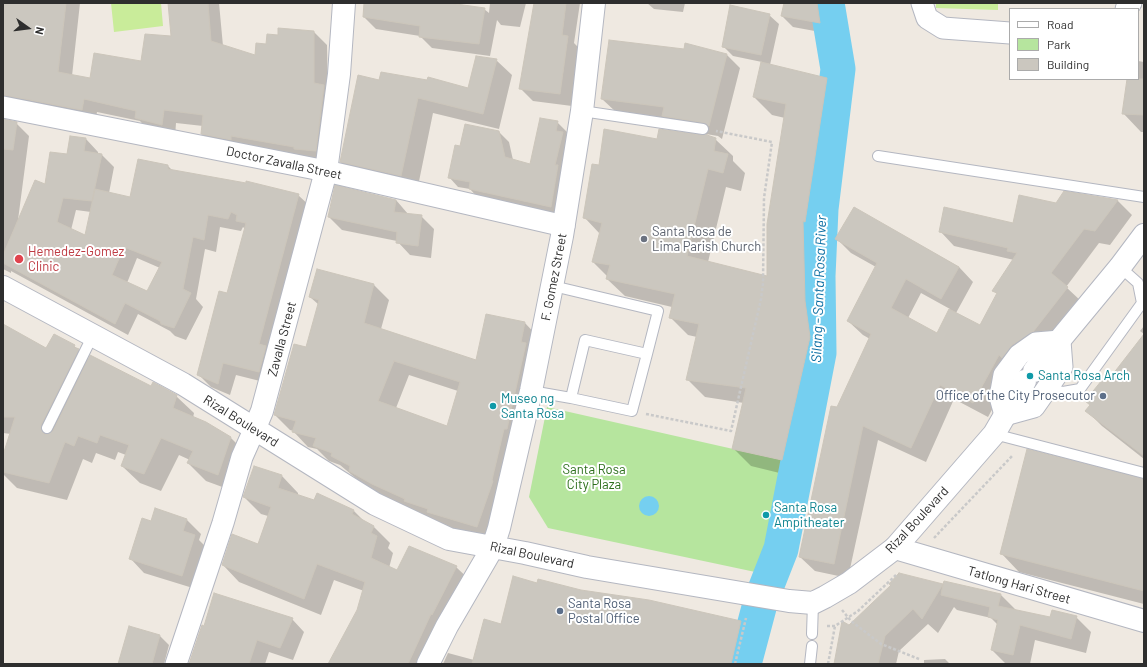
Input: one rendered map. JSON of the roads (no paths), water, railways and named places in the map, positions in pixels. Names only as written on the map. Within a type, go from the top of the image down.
[{"type":"main road","name":"Zavalla Street","points":[[254,430],[262,411],[326,170],[340,74],[344,3]]},
{"type":"main road","name":"F. Gomez Street","points":[[428,664],[447,626],[493,547],[499,528],[531,391],[564,226],[582,111],[594,3]]},
{"type":"main road","name":"Rizal Boulevard","points":[[3,287],[92,337],[183,384],[254,430],[375,504],[449,539],[586,567],[789,602],[820,599],[850,583],[895,548],[994,434],[1030,376],[1120,267],[1144,235]]},
{"type":"main road","name":"Tatlong Hari Street","points":[[895,548],[1144,621]]},
{"type":"street","points":[[922,3],[927,18],[943,28],[1009,33]]},
{"type":"street","name":"Doctor Zavalla Street","points":[[3,107],[326,170],[564,226]]},
{"type":"street","points":[[1060,341],[1062,367],[1047,388],[1034,407],[1005,415],[1000,397],[1004,375],[1019,355],[1036,343],[1060,341]]},
{"type":"street","name":"Zavalla Street","points":[[176,664],[242,457],[254,430]]},
{"type":"lane","points":[[582,111],[703,129]]},
{"type":"lane","points":[[878,156],[1144,197]]},
{"type":"lane","points":[[1047,388],[1063,392],[1080,389],[1142,303],[1138,283],[1120,267]]},
{"type":"lane","points":[[531,391],[632,411],[658,311],[553,286]]},
{"type":"lane","points":[[47,428],[92,337]]},
{"type":"lane","points":[[571,398],[585,340],[647,354]]},
{"type":"lane","points":[[994,434],[1144,473]]},
{"type":"lane","points":[[812,634],[820,599]]},
{"type":"lane","points":[[810,664],[812,646]]},
{"type":"water","points":[[645,496],[653,496],[659,502],[659,510],[653,516],[645,516],[639,510],[639,502]]},
{"type":"waterway","name":"Silang - Santa Rosa River","points":[[744,664],[761,600],[781,549],[819,353],[818,276],[821,209],[838,69],[827,3]]},
{"type":"place","name":"Santa Rosa de Lima Parish Church","points":[[644,239]]},
{"type":"place","name":"Hemedez-Gomez Clinic","points":[[19,259]]},
{"type":"place","name":"Santa Rosa Arch","points":[[1030,376]]},
{"type":"place","name":"Office of the City Prosecutor","points":[[1103,396]]},
{"type":"place","name":"Museo ng Santa Rosa","points":[[493,406]]},
{"type":"place","name":"Santa Rosa Ampitheater","points":[[766,515]]},
{"type":"place","name":"Santa Rosa Postal Office","points":[[560,611]]},
{"type":"park label","name":"Santa Rosa City Plaza","points":[[594,478]]}]
